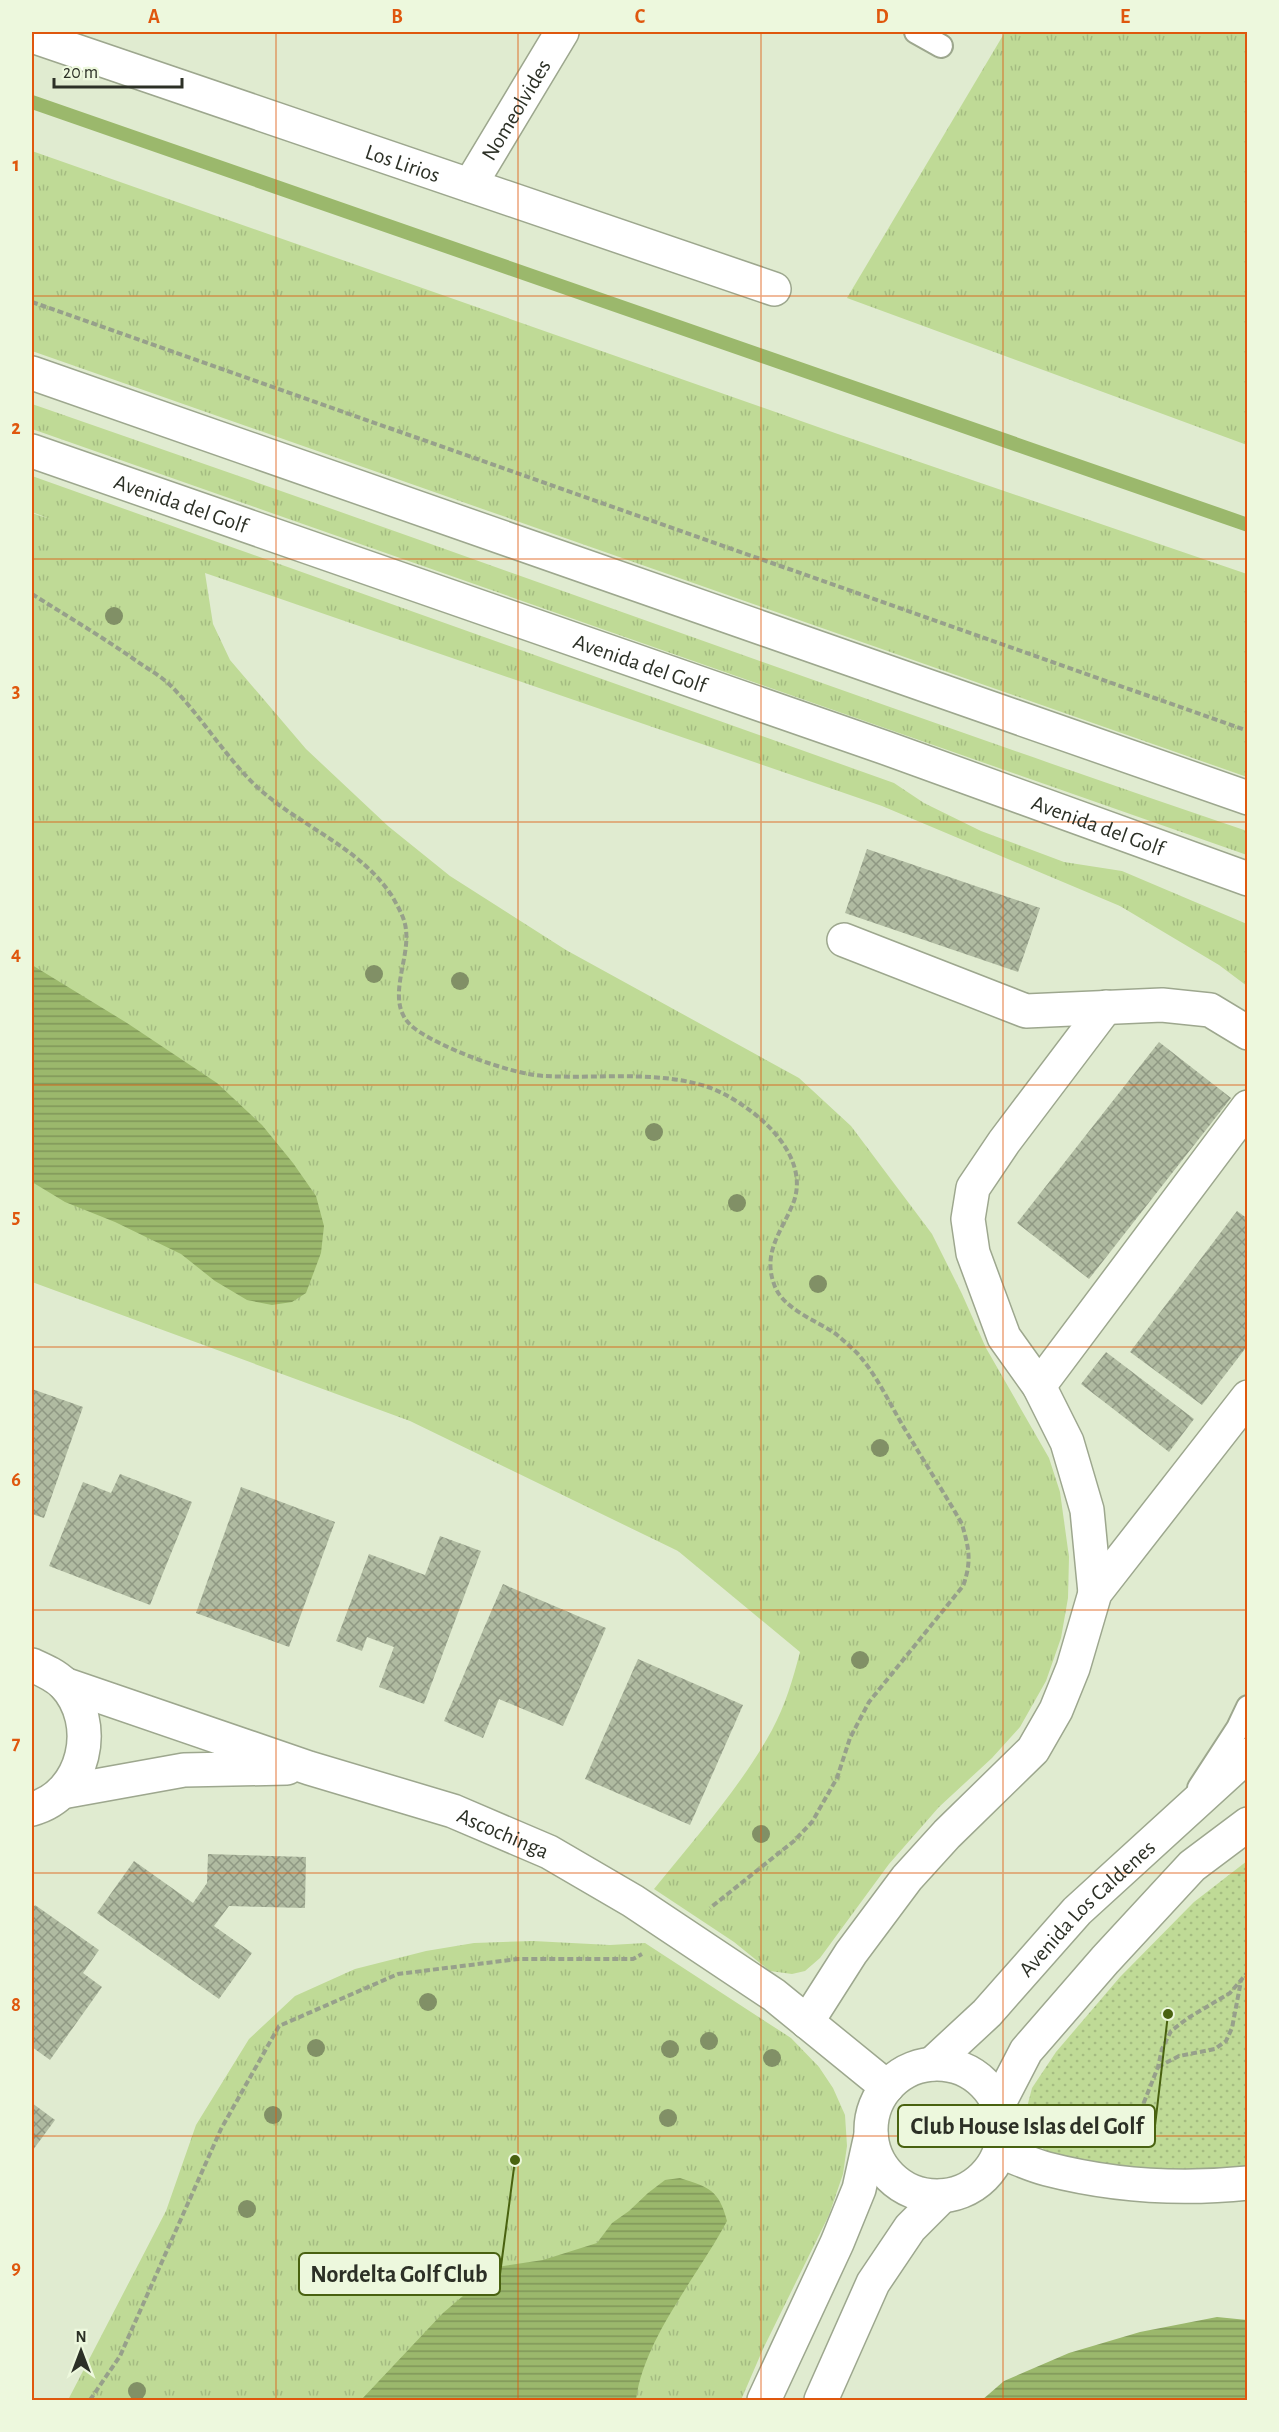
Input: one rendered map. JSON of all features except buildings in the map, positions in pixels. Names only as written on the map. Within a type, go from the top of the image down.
[{"type":"street","name":"Nomeolvides","points":[[470,185],[561,32]]},
{"type":"street","name":"Los Lirios","points":[[32,36],[774,289]]},
{"type":"street","points":[[32,373],[1248,798]]},
{"type":"street","name":"Avenida del Golf","points":[[32,450],[886,748],[1248,879]]},
{"type":"street","points":[[844,940],[1026,1011],[1162,1005],[1210,1010],[1248,1033]]},
{"type":"street","points":[[1095,1593],[1088,1510],[1067,1442],[1039,1386],[1004,1337],[972,1253],[968,1219],[973,1188],[1004,1142],[1106,1007]]},
{"type":"street","points":[[1039,1386],[1248,1107]]},
{"type":"street","points":[[807,2022],[851,1953],[907,1878],[947,1834],[1033,1750],[1065,1689],[1095,1593],[1248,1397]]},
{"type":"street","points":[[32,1665],[48,1672],[64,1684],[77,1704],[85,1726],[84,1750],[77,1773],[62,1792],[42,1807],[32,1809]]},
{"type":"street","name":"Ascochinga","points":[[64,1684],[309,1768],[453,1811],[549,1852],[633,1901],[774,1995],[887,2087]]},
{"type":"street","name":"Avenida Los Caldenes","points":[[932,2064],[987,2013],[1077,1911],[1248,1755]]},
{"type":"street","points":[[62,1792],[184,1770],[309,1768]]},
{"type":"street","name":"Avenida Los Caldenes","points":[[998,2105],[1026,2051],[1105,1960],[1192,1866],[1248,1824]]},
{"type":"street","points":[[764,2400],[837,2243],[859,2189],[871,2135],[872,2118],[877,2101],[887,2087],[900,2076],[915,2068],[932,2064],[953,2066],[972,2074],[987,2087],[998,2105],[1003,2120],[1000,2152],[991,2169],[961,2192],[942,2196],[922,2194],[902,2187],[886,2173],[876,2155],[871,2135]]},
{"type":"street","points":[[1000,2152],[1046,2169],[1113,2182],[1171,2187],[1248,2183]]},
{"type":"street","points":[[821,2400],[873,2283],[910,2229],[942,2196]]},
{"type":"lane","points":[[916,32],[941,46]]},
{"type":"lane","points":[[1183,1812],[1238,1728],[1248,1707]]},
{"type":"path","points":[[32,302],[1248,731]]},
{"type":"path","points":[[32,594],[120,649],[166,682],[256,785],[284,808],[326,834],[363,862],[390,893],[402,913],[407,945],[398,995],[401,1013],[411,1026],[430,1038],[512,1071],[541,1076],[664,1078],[708,1088],[748,1110],[783,1141],[792,1159],[797,1182],[794,1200],[776,1236],[769,1258],[773,1282],[779,1296],[838,1335],[871,1372],[963,1524],[969,1549],[970,1568],[963,1586],[869,1702],[850,1738],[837,1778],[812,1822],[794,1841],[681,1933],[633,1959],[518,1959],[398,1974],[279,2026],[221,2129],[120,2356],[90,2400]]},
{"type":"path","points":[[1113,2182],[1158,2067],[1162,2049],[1171,2031],[1230,1993],[1248,1972]]},
{"type":"path","points":[[1158,2067],[1179,2056],[1215,2049],[1226,2041],[1233,2028],[1241,1980]]},
{"type":"green space","points":[[1005,32],[1247,32],[1247,445],[847,298]]},
{"type":"green space","points":[[32,151],[835,433],[1247,574],[1247,777],[32,351]]},
{"type":"green space","points":[[32,404],[1247,831],[1247,855],[32,429]]},
{"type":"green space","points":[[32,476],[894,783],[924,803],[981,831],[1064,862],[1122,871],[1247,924],[1247,986],[1219,965],[1120,906],[882,806],[205,573],[213,624],[230,660],[306,749],[388,826],[450,876],[566,950],[799,1078],[851,1126],[932,1234],[986,1348],[1049,1458],[1060,1492],[1069,1557],[1068,1598],[1061,1638],[1046,1681],[1020,1727],[992,1758],[939,1807],[889,1864],[820,1958],[805,1971],[792,1974],[770,1971],[734,1942],[654,1889],[717,1812],[746,1772],[772,1730],[781,1711],[800,1652],[678,1551],[410,1421],[32,1282],[32,513],[50,519],[32,512]]},
{"type":"green space","points":[[1247,1861],[1247,2174],[1151,2176],[1046,2152],[1031,2135],[1025,2115],[1032,2088],[1056,2052],[1120,1977],[1194,1902]]},
{"type":"green space","points":[[533,1941],[610,1945],[645,1943],[791,2038],[819,2067],[833,2088],[845,2115],[847,2146],[843,2174],[829,2215],[763,2349],[741,2400],[68,2400],[166,2211],[196,2125],[249,2039],[295,1996],[355,1969],[426,1951],[474,1943]]},
{"type":"shaded area","points":[[32,965],[127,1023],[217,1083],[262,1125],[316,1196],[324,1226],[321,1253],[306,1293],[292,1302],[272,1305],[247,1300],[215,1281],[181,1254],[115,1222],[65,1202],[32,1182]]},
{"type":"shaded area","points":[[680,2178],[711,2191],[720,2202],[727,2221],[661,2331],[641,2377],[636,2400],[361,2400],[443,2313],[497,2267],[543,2260],[597,2243],[612,2223],[648,2193],[665,2180]]},
{"type":"shaded area","points":[[1217,2317],[1247,2320],[1247,2400],[982,2400],[1004,2381],[1069,2353],[1140,2332]]},
{"type":"waterway","points":[[32,102],[1248,525]]},
{"type":"place","name":"Club House Islas del Golf","points":[[1168,2014]]},
{"type":"place","name":"Nordelta Golf Club","points":[[515,2160]]}]
